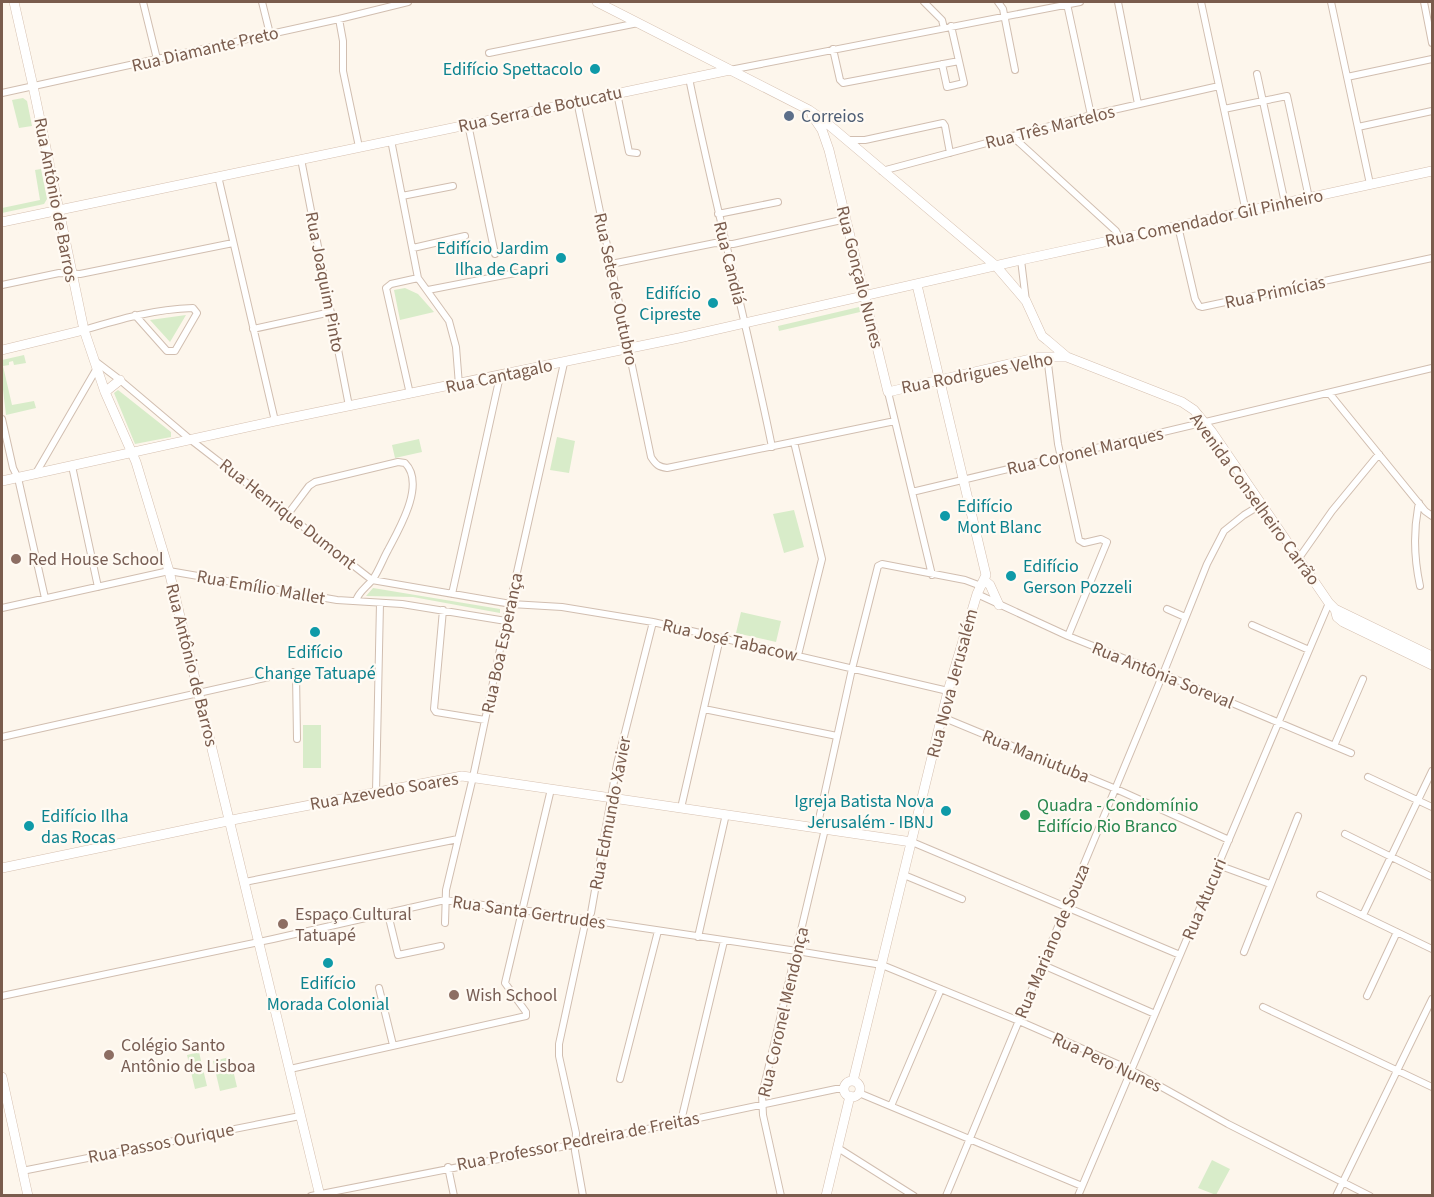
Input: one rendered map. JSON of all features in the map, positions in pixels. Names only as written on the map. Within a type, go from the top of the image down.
[{"type":"street","name":"Rua Antônio de Barros","points":[[14,2],[84,330],[105,392],[130,453],[136,462],[169,571],[290,1069],[316,1195]]},
{"type":"street","points":[[143,2],[157,59]]},
{"type":"street","points":[[262,2],[270,34]]},
{"type":"street","name":"Rua Diamante Preto","points":[[2,93],[408,2]]},
{"type":"street","name":"Avenida Conselheiro Carrão","points":[[597,2],[809,110],[835,129],[996,266],[1026,301],[1042,336],[1067,357],[1182,402],[1194,410],[1205,422],[1262,504],[1332,606],[1337,617],[1432,665]]},
{"type":"street","points":[[924,2],[948,27],[964,83],[947,87],[942,64]]},
{"type":"street","points":[[998,2],[1004,16],[1015,70]]},
{"type":"street","name":"Rua Serra de Botucatu","points":[[2,222],[689,78],[1080,2]]},
{"type":"street","points":[[1118,2],[1138,104]]},
{"type":"street","points":[[1201,2],[1246,212]]},
{"type":"street","points":[[1331,2],[1370,184]]},
{"type":"street","points":[[1424,2],[1432,43]]},
{"type":"street","points":[[1067,4],[1091,115]]},
{"type":"street","points":[[339,19],[343,72],[359,147]]},
{"type":"street","points":[[489,53],[639,22]]},
{"type":"street","points":[[833,49],[840,80],[843,83],[958,61]]},
{"type":"street","points":[[1347,77],[1432,59]]},
{"type":"street","points":[[1257,74],[1286,203]]},
{"type":"street","name":"Rua Candiá","points":[[689,78],[718,214],[752,349],[772,447]]},
{"type":"street","name":"Rua Três Martelos","points":[[882,171],[1091,115],[1219,86]]},
{"type":"street","points":[[617,93],[629,152],[637,153]]},
{"type":"street","points":[[1224,109],[1287,96],[1309,198]]},
{"type":"street","name":"Rua Sete de Outubro","points":[[577,101],[651,457],[660,467],[667,468],[772,447]]},
{"type":"street","points":[[809,110],[822,130],[829,150],[836,142],[865,140],[943,123],[950,153]]},
{"type":"street","points":[[1358,127],[1432,111]]},
{"type":"street","points":[[468,124],[495,254]]},
{"type":"street","points":[[1012,136],[1116,231],[1120,239]]},
{"type":"street","points":[[391,140],[418,278],[449,321],[453,332],[459,385]]},
{"type":"street","name":"Rua Gonçalo Nunes","points":[[829,150],[864,297],[891,391],[890,403],[932,575]]},
{"type":"street","name":"Rua Joaquim Pinto","points":[[301,159],[349,406]]},
{"type":"street","name":"Rua Comendador Gil Pinheiro","points":[[996,266],[1432,171]]},
{"type":"street","points":[[218,176],[275,422]]},
{"type":"street","points":[[402,196],[453,186]]},
{"type":"street","points":[[718,214],[778,202]]},
{"type":"street","points":[[611,264],[715,243],[733,244],[846,219]]},
{"type":"street","name":"Rua Primícias","points":[[1178,226],[1195,299],[1202,307],[1432,258]]},
{"type":"street","points":[[413,248],[465,236]]},
{"type":"street","points":[[2,285],[59,273],[80,274],[233,243]]},
{"type":"street","name":"Avenida Conselheiro Carrão","points":[[1021,260],[1026,301]]},
{"type":"street","name":"Rua Cantagalo","points":[[2,481],[349,406],[629,349],[996,266]]},
{"type":"street","points":[[428,290],[515,273]]},
{"type":"street","points":[[411,394],[386,288],[391,284],[418,278]]},
{"type":"street","name":"Rua Nova Jerusalém","points":[[851,1093],[859,1086],[853,1082],[948,691],[985,572],[917,285]]},
{"type":"street","points":[[2,350],[135,315],[185,308],[196,309],[197,313],[175,351],[172,352],[167,351],[135,315]]},
{"type":"street","points":[[253,329],[331,312]]},
{"type":"street","points":[[1042,336],[1043,356],[1052,385],[1053,416],[1060,456],[1079,540],[1084,543],[1101,540],[1107,542],[1068,636]]},
{"type":"street","name":"Rua Rodrigues Velho","points":[[891,391],[1043,356],[1067,357]]},
{"type":"street","name":"Rua Boa Esperança","points":[[446,923],[446,890],[564,363]]},
{"type":"street","points":[[36,473],[96,364]]},
{"type":"street","name":"Rua Henrique Dumont","points":[[96,364],[120,380],[191,440],[372,580],[511,604]]},
{"type":"street","name":"Rua Coronel Marques","points":[[912,492],[1432,368]]},
{"type":"street","points":[[452,594],[500,376]]},
{"type":"street","points":[[105,392],[120,380]]},
{"type":"street","points":[[1329,393],[1429,514]]},
{"type":"street","points":[[2,419],[45,598]]},
{"type":"street","points":[[772,447],[895,421]]},
{"type":"street","points":[[794,442],[822,559],[798,656]]},
{"type":"street","points":[[1299,558],[1332,511],[1379,453]]},
{"type":"street","points":[[288,514],[309,486],[315,482],[398,462],[405,463],[411,468],[413,476],[409,506],[372,580],[356,597],[356,602]]},
{"type":"street","points":[[72,466],[98,587]]},
{"type":"street","points":[[1419,503],[1414,535],[1420,586]]},
{"type":"street","name":"Rua Mariano de Souza","points":[[946,1196],[1207,564],[1224,531],[1262,504]]},
{"type":"street","name":"Rua Coronel Mendonça","points":[[782,1196],[763,1115],[762,1090],[797,951],[837,736],[879,564],[965,580],[981,587]]},
{"type":"street","name":"Rua Emílio Mallet","points":[[2,608],[169,571],[337,600],[380,603]]},
{"type":"street","points":[[981,587],[990,585],[999,605]]},
{"type":"street","name":"Rua Antônia Soreval","points":[[981,587],[999,605],[1068,636],[1352,753]]},
{"type":"street","points":[[375,792],[380,603],[443,610],[506,621]]},
{"type":"street","name":"Rua José Tabacow","points":[[511,604],[574,608],[653,622],[948,691]]},
{"type":"street","name":"Avenida Conselheiro Carrão","points":[[1332,606],[1432,657]]},
{"type":"street","name":"Rua Atucuri","points":[[1079,1195],[1309,650],[1332,606]]},
{"type":"street","points":[[1167,609],[1185,616]]},
{"type":"street","points":[[443,610],[434,709],[436,712],[485,720]]},
{"type":"street","name":"Rua Edmundo Xavier","points":[[583,1196],[576,1156],[576,1133],[559,1049],[586,920],[591,913],[610,797],[653,622]]},
{"type":"street","points":[[1252,625],[1309,650]]},
{"type":"street","points":[[681,808],[720,638]]},
{"type":"street","points":[[2,737],[288,672],[296,674],[297,739]]},
{"type":"street","points":[[1334,746],[1363,679]]},
{"type":"street","points":[[704,709],[837,736]]},
{"type":"street","name":"Rua Maniutuba","points":[[942,717],[1116,789],[1229,840]]},
{"type":"street","points":[[1363,915],[1432,771]]},
{"type":"street","name":"Rua Azevedo Soares","points":[[2,868],[230,820],[462,776],[912,842]]},
{"type":"street","points":[[1368,777],[1432,807]]},
{"type":"street","points":[[290,1069],[526,1016],[526,1012],[505,983],[551,789]]},
{"type":"street","points":[[698,937],[726,814]]},
{"type":"street","points":[[1244,952],[1298,816]]},
{"type":"street","points":[[1346,834],[1432,877]]},
{"type":"street","points":[[245,882],[458,839]]},
{"type":"street","points":[[912,842],[1180,955]]},
{"type":"street","points":[[1218,865],[1270,884]]},
{"type":"street","points":[[904,875],[962,899]]},
{"type":"street","points":[[1320,895],[1432,949]]},
{"type":"street","name":"Rua Santa Gertrudes","points":[[2,996],[260,942],[445,900],[882,965]]},
{"type":"street","points":[[388,914],[398,955],[441,946]]},
{"type":"street","points":[[620,1079],[658,931]]},
{"type":"street","points":[[1367,996],[1397,932]]},
{"type":"street","points":[[681,1121],[724,941]]},
{"type":"street","name":"Rua Pero Nunes","points":[[882,965],[1131,1070],[1228,1124],[1370,1196]]},
{"type":"street","points":[[1043,965],[1155,1014]]},
{"type":"street","points":[[379,988],[393,1045]]},
{"type":"street","points":[[891,1106],[941,989]]},
{"type":"street","points":[[1336,1196],[1432,999]]},
{"type":"street","points":[[1263,1007],[1432,1087]]},
{"type":"street","points":[[2,1077],[4,1102],[28,1196]]},
{"type":"street","name":"Rua Professor Pedreira de Freitas","points":[[316,1195],[448,1167],[576,1144],[836,1089],[891,1106],[1082,1186]]},
{"type":"street","points":[[826,1196],[851,1093]]},
{"type":"street","name":"Rua Passos Ourique","points":[[22,1171],[300,1116]]},
{"type":"street","points":[[838,1148],[914,1196]]},
{"type":"street","points":[[448,1167],[454,1196]]},
{"type":"green space","points":[[23,98],[27,101],[32,126],[19,128],[12,100]]},
{"type":"green space","points":[[41,169],[47,199],[44,204],[2,213],[2,208],[40,200],[35,170]]},
{"type":"green space","points":[[405,288],[418,294],[434,312],[400,320],[394,290]]},
{"type":"green space","points":[[859,307],[860,312],[779,331],[778,326]]},
{"type":"green space","points":[[186,315],[170,342],[150,320]]},
{"type":"green space","points":[[24,355],[26,363],[14,365],[13,361],[3,366],[12,405],[34,401],[36,408],[6,415],[2,360]]},
{"type":"green space","points":[[118,390],[171,432],[171,437],[135,444],[114,393]]},
{"type":"green space","points":[[557,437],[575,441],[569,473],[550,470]]},
{"type":"green space","points":[[419,439],[422,452],[395,458],[392,445]]},
{"type":"green space","points":[[794,510],[804,547],[784,553],[773,514]]},
{"type":"green space","points":[[373,588],[500,609],[500,613],[413,597],[366,596]]},
{"type":"green space","points":[[741,612],[781,621],[776,642],[736,633]]},
{"type":"green space","points":[[303,725],[321,725],[321,768],[303,768]]},
{"type":"green space","points":[[199,1052],[207,1086],[195,1089],[187,1055]]},
{"type":"green space","points":[[230,1057],[237,1087],[220,1091],[213,1061]]},
{"type":"green space","points":[[1212,1160],[1230,1169],[1216,1195],[1198,1188]]},
{"type":"place","name":"Edifício Spettacolo","points":[[595,69]]},
{"type":"place","name":"Correios","points":[[789,116]]},
{"type":"place","name":"Edifício Jardim Ilha de Capri","points":[[561,258]]},
{"type":"place","name":"Edifício Cipreste","points":[[713,303]]},
{"type":"place","name":"Edifício Mont Blanc","points":[[945,516]]},
{"type":"place","name":"Red House School","points":[[16,559]]},
{"type":"place","name":"Edifício Gerson Pozzeli","points":[[1011,576]]},
{"type":"place","name":"Edifício Change Tatuapé","points":[[315,632]]},
{"type":"place","name":"Igreja Batista Nova Jerusalém - IBNJ","points":[[946,811]]},
{"type":"place","name":"Quadra - Condomínio Edifício Rio Branco","points":[[1025,815]]},
{"type":"place","name":"Edifício Ilha das Rocas","points":[[29,826]]},
{"type":"place","name":"Espaço Cultural Tatuapé","points":[[283,924]]},
{"type":"place","name":"Edifício Morada Colonial","points":[[328,963]]},
{"type":"place","name":"Wish School","points":[[454,995]]},
{"type":"place","name":"Colégio Santo Antônio de Lisboa","points":[[109,1055]]}]
